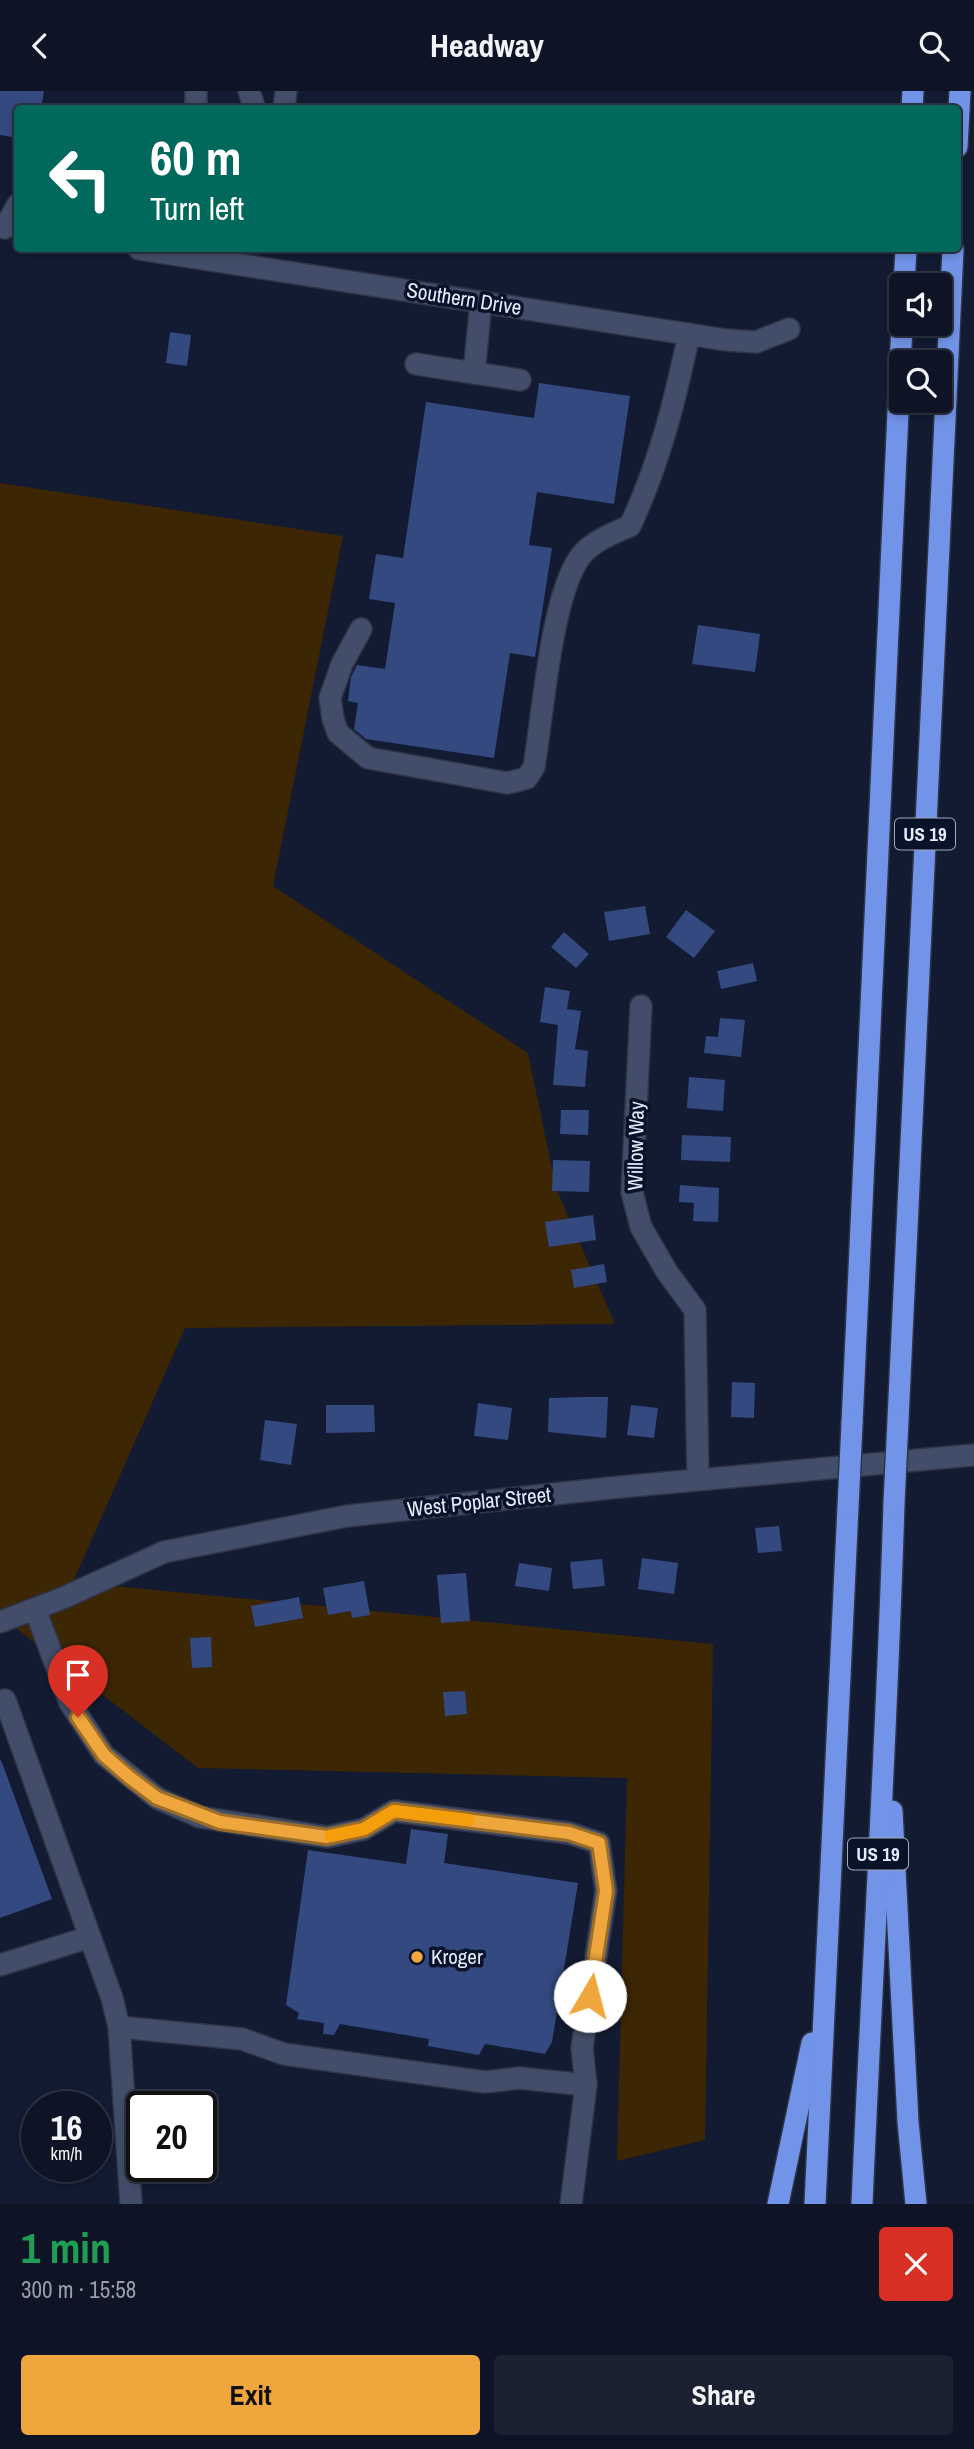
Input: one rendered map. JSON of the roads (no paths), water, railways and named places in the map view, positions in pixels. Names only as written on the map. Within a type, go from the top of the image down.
[{"type":"highway","points":[[905,273],[906,252]]},
{"type":"highway","name":"US 19","points":[[862,2204],[887,1720],[894,1503],[953,252]]},
{"type":"highway","name":"US 19","points":[[815,2204],[901,336]]},
{"type":"highway","points":[[887,1720],[908,2122],[916,2204]]},
{"type":"highway","points":[[778,2204],[825,1987]]},
{"type":"street","name":"Southern Drive","points":[[193,253],[689,334],[756,342],[789,329]]},
{"type":"street","points":[[474,373],[481,302]]},
{"type":"street","points":[[360,629],[342,664],[330,698],[338,733],[369,758],[507,783],[527,778],[534,767],[563,588],[581,555],[609,534],[630,526],[652,479],[674,406],[689,334]]},
{"type":"street","points":[[416,364],[520,380]]},
{"type":"street","name":"Willow Way","points":[[641,1006],[632,1192],[641,1227],[667,1272],[695,1310],[698,1479]]},
{"type":"street","name":"West Poplar Street","points":[[0,1622],[164,1552],[347,1516],[698,1479],[974,1455]]},
{"type":"street","points":[[35,1609],[70,1703],[104,1755],[157,1798],[200,1817],[327,1837],[364,1829],[394,1811],[569,1833],[599,1843],[606,1891],[582,2048],[586,2085],[571,2204]]},
{"type":"street","points":[[0,1701],[5,1699],[90,1937],[119,2027],[131,2204]]},
{"type":"street","points":[[0,1965],[90,1937]]},
{"type":"street","points":[[119,2027],[242,2039],[284,2054],[485,2082],[519,2078],[586,2085]]},
{"type":"place","name":"Kroger","points":[[417,1957]]}]
